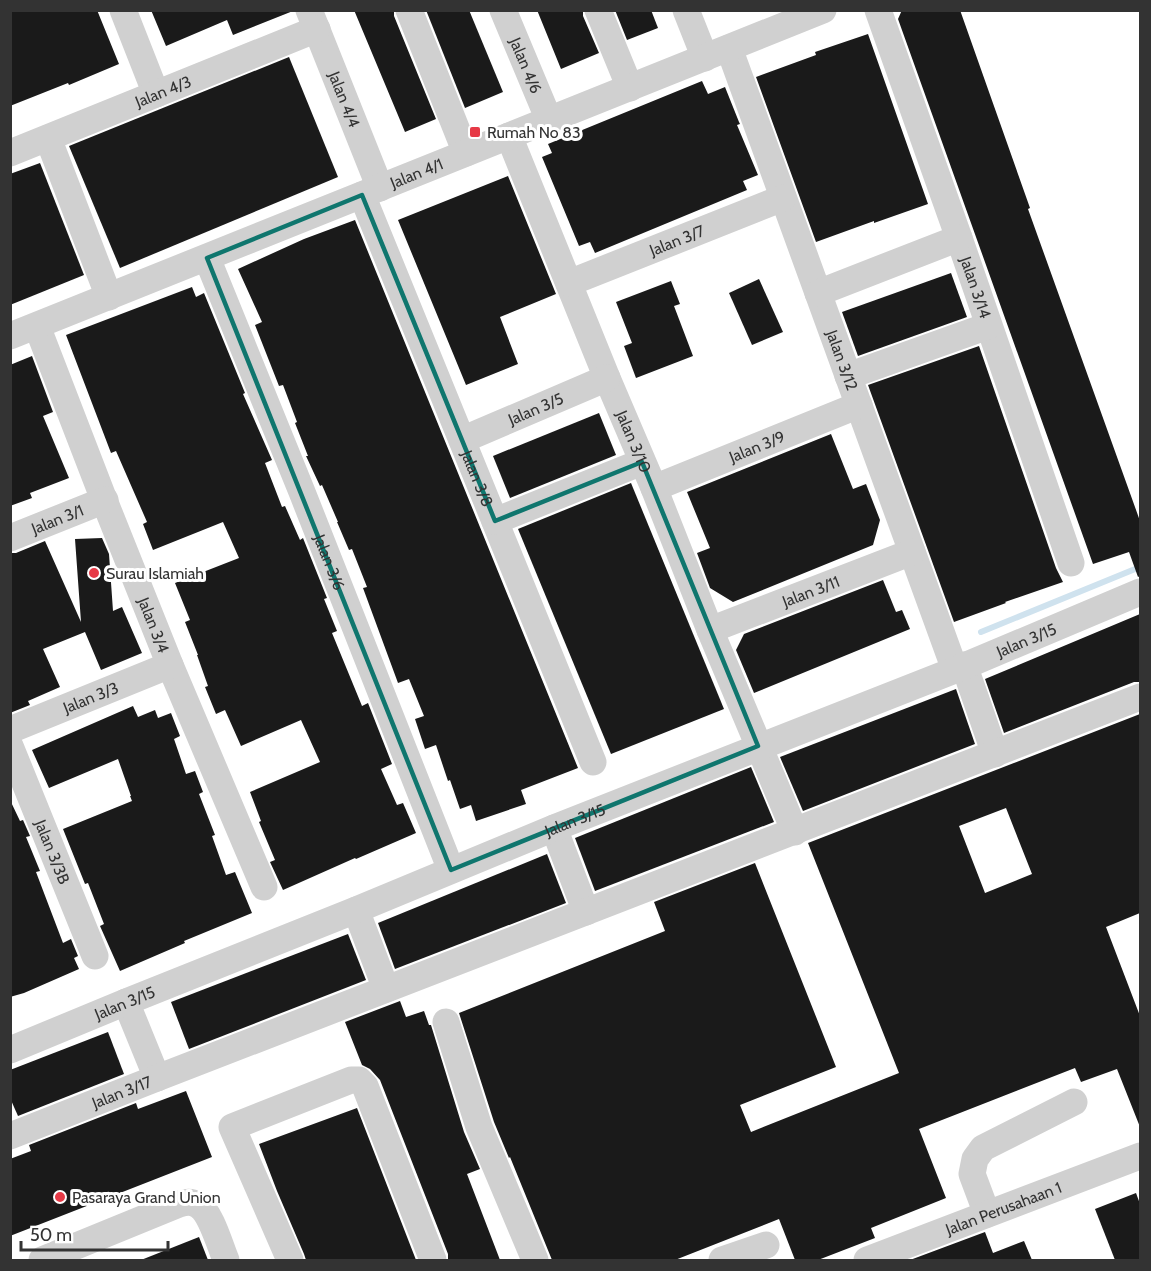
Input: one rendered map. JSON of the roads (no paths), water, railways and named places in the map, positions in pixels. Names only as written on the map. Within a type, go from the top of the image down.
[{"type":"street","points":[[123,10],[156,94]]},
{"type":"street","points":[[409,10],[466,153]]},
{"type":"street","name":"Jalan 4/6","points":[[503,10],[549,120]]},
{"type":"street","points":[[598,10],[630,88]]},
{"type":"street","name":"Jalan 3/12","points":[[686,10],[717,53],[783,198],[912,552],[995,754]]},
{"type":"street","name":"Jalan 4/1","points":[[10,336],[717,53],[778,19],[823,10]]},
{"type":"street","name":"Jalan 3/14","points":[[878,10],[1071,563]]},
{"type":"street","name":"Jalan 4/3","points":[[10,153],[156,94],[313,20]]},
{"type":"street","name":"Jalan 4/4","points":[[313,20],[371,192]]},
{"type":"street","name":"Jalan 3/10","points":[[509,136],[710,630],[795,832]]},
{"type":"street","points":[[48,138],[109,297]]},
{"type":"street","name":"Jalan 3/8","points":[[371,192],[462,440],[593,762]]},
{"type":"street","name":"Jalan 3/7","points":[[569,283],[783,198]]},
{"type":"street","points":[[818,293],[959,238]]},
{"type":"street","name":"Jalan 3/6","points":[[207,258],[451,870]]},
{"type":"street","name":"Jalan 3/4","points":[[37,326],[170,665],[264,887]]},
{"type":"street","points":[[848,376],[988,326]]},
{"type":"street","name":"Jalan 3/5","points":[[462,440],[607,378]]},
{"type":"street","name":"Jalan 3/9","points":[[654,488],[859,405]]},
{"type":"street","points":[[495,521],[642,462]]},
{"type":"street","name":"Jalan 3/1","points":[[10,538],[105,500]]},
{"type":"street","name":"Jalan 3/11","points":[[710,630],[912,552]]},
{"type":"street","name":"Jalan 3/15","points":[[10,1050],[1140,592]]},
{"type":"street","name":"Jalan 3/3","points":[[10,730],[170,665]]},
{"type":"street","points":[[157,1078],[1140,697]]},
{"type":"street","name":"Jalan 3/3B","points":[[10,746],[95,956]]},
{"type":"street","points":[[554,828],[586,912]]},
{"type":"street","points":[[356,910],[386,989]]},
{"type":"street","name":"Jalan 3/17","points":[[11,1134],[157,1078],[126,1002]]},
{"type":"street","points":[[446,1022],[479,1127],[535,1260]]},
{"type":"street","points":[[290,1260],[232,1126],[351,1080],[359,1080],[365,1086],[433,1260]]},
{"type":"street","points":[[987,1214],[972,1174],[975,1159],[983,1148],[1074,1102]]},
{"type":"street","name":"Jalan Perusahaan 1","points":[[867,1260],[1140,1156]]},
{"type":"street","points":[[485,1174],[521,1260]]},
{"type":"street","points":[[42,1260],[179,1204],[189,1202],[199,1205],[207,1214],[226,1260]]},
{"type":"street","points":[[722,1260],[766,1245]]},
{"type":"waterway","points":[[981,632],[1140,567]]},
{"type":"place","name":"Rumah No 83","points":[[475,132]]},
{"type":"place","name":"Surau Islamiah","points":[[94,573]]},
{"type":"place","name":"Pasaraya Grand Union","points":[[60,1197]]}]
